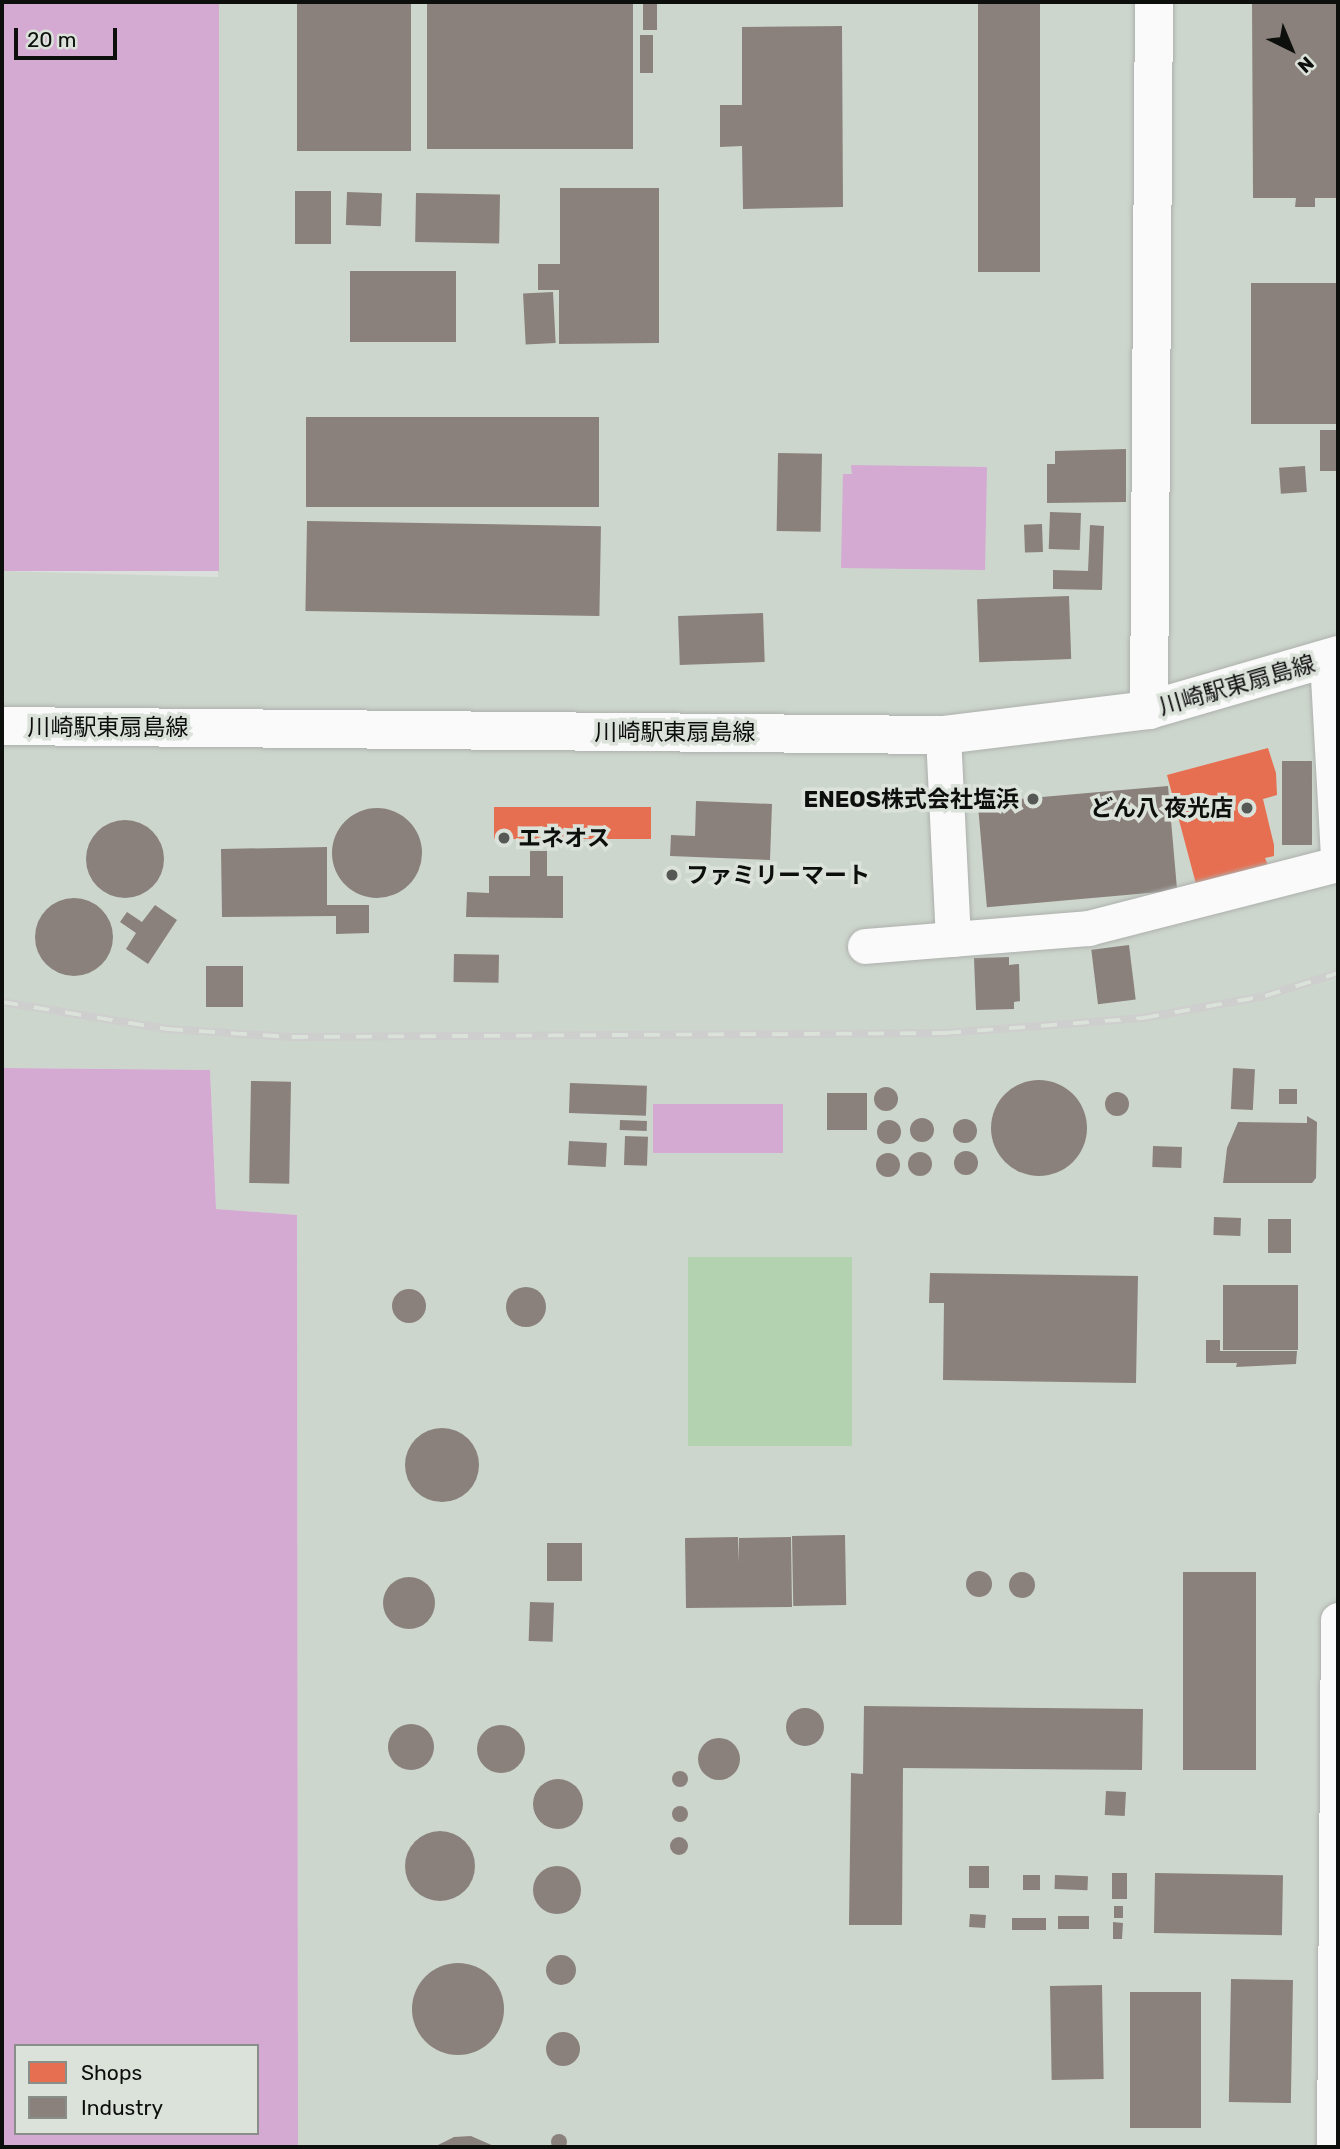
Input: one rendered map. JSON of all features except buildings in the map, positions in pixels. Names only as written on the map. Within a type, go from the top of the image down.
[{"type":"main road","points":[[1149,710],[1154,2]]},
{"type":"main road","name":"川崎駅東扇島線","points":[[2,726],[943,734],[1149,710],[1332,657]]},
{"type":"street","points":[[1332,657],[1338,857]]},
{"type":"street","points":[[943,734],[953,939]]},
{"type":"street","points":[[865,946],[1088,928],[1338,864]]},
{"type":"street","points":[[1334,2147],[1338,1620]]},
{"type":"shaded area","points":[[2,2],[219,2],[219,571],[2,571]]},
{"type":"shaded area","points":[[219,2],[1338,2],[1338,2147],[298,2147],[297,1215],[216,1209],[210,1070],[2,1068],[2,571],[218,577]]},
{"type":"shaded area","points":[[851,465],[987,467],[985,570],[841,568],[843,474],[852,474]]},
{"type":"shaded area","points":[[2,1068],[210,1070],[216,1209],[297,1215],[298,2147],[2,2147]]},
{"type":"shaded area","points":[[653,1104],[783,1104],[783,1153],[653,1153]]},
{"type":"green space","points":[[688,1257],[852,1257],[852,1446],[688,1446]]},
{"type":"railway","points":[[2,1002],[167,1029],[292,1037],[945,1033],[1143,1018],[1265,996],[1338,973]]},
{"type":"place","name":"ENEOS株式会社塩浜","points":[[1033,799]]},
{"type":"place","name":"どん八 夜光店","points":[[1247,808]]},
{"type":"place","name":"エネオス","points":[[504,838]]},
{"type":"place","name":"ファミリーマート","points":[[672,875]]}]
